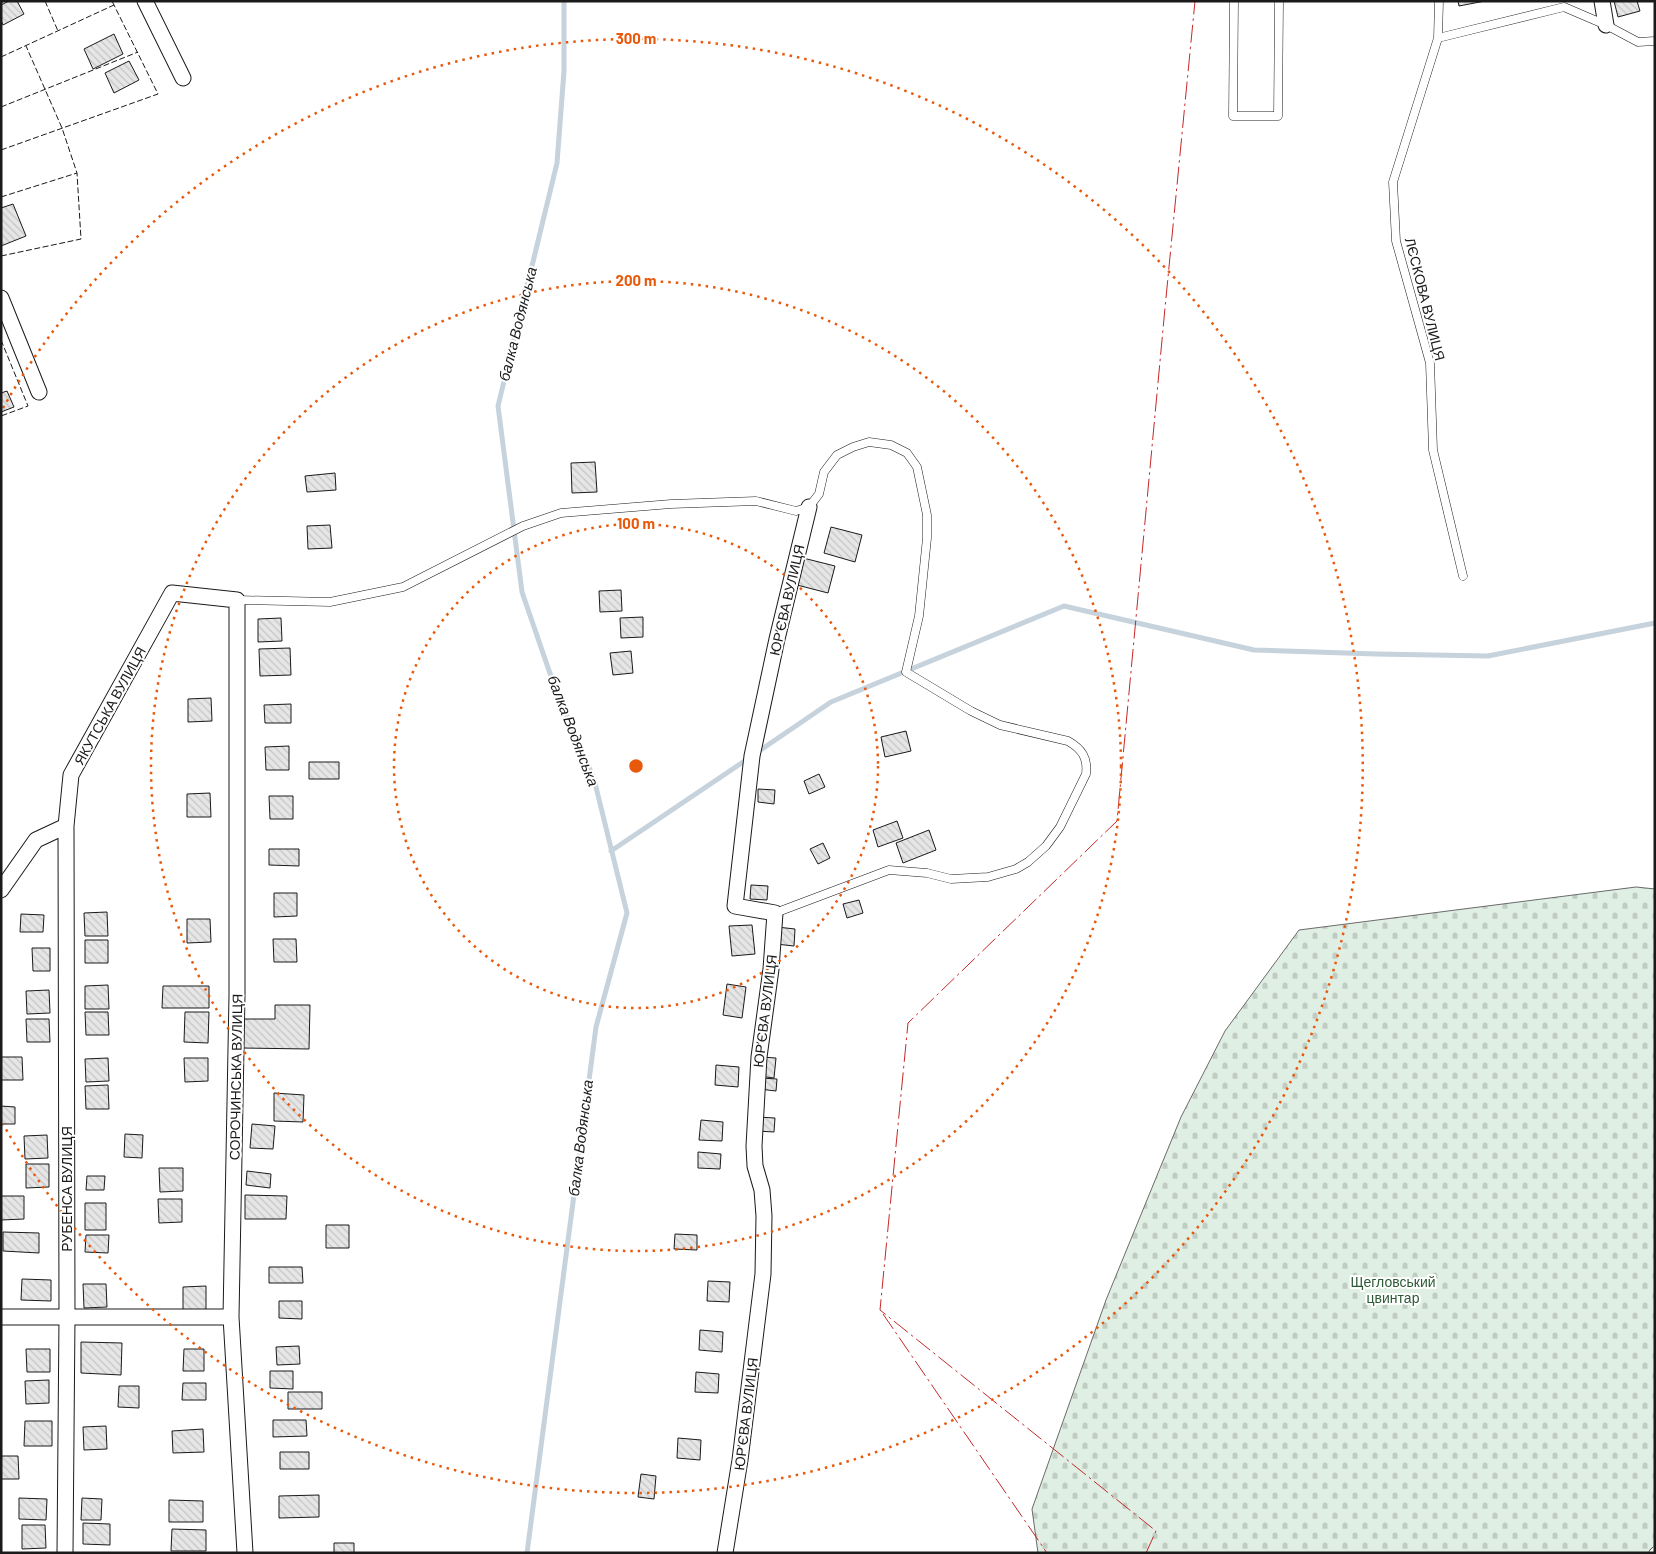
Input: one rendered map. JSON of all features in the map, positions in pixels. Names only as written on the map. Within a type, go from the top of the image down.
[{"type":"street","points":[[145,1],[182,78]]},
{"type":"street","points":[[1602,1],[1606,26]]},
{"type":"street","points":[[1,298],[39,392]]},
{"type":"street","name":"ЮР’ЄВА ВУЛИЦЯ","points":[[725,1553],[740,1460],[763,1274],[764,1216],[762,1190],[756,1166],[754,1146],[759,1057],[771,969],[775,913],[735,906],[752,756],[777,639],[810,508]]},
{"type":"street","name":"ЯКУТСЬКА ВУЛИЦЯ","points":[[66,826],[72,775],[172,593],[237,600]]},
{"type":"street","name":"СОРОЧИНСЬКА ВУЛИЦЯ","points":[[237,600],[238,996],[231,1317],[245,1553]]},
{"type":"street","points":[[1,890],[36,840],[66,826]]},
{"type":"street","name":"РУБЕНСА ВУЛИЦЯ","points":[[66,826],[68,1317],[66,1553]]},
{"type":"street","points":[[1,1317],[231,1317]]},
{"type":"lane","points":[[1234,1],[1233,116],[1278,116],[1279,1]]},
{"type":"lane","name":"ЛЄСКОВА ВУЛИЦЯ","points":[[1439,1],[1438,38],[1393,182],[1396,241],[1430,363],[1433,450],[1463,576]]},
{"type":"lane","points":[[1438,38],[1564,7],[1638,42],[1655,41]]},
{"type":"lane","points":[[237,600],[330,602],[403,587],[523,526],[561,513],[671,504],[756,501],[796,510],[810,508],[819,494],[824,472],[837,455],[853,447],[870,442],[891,445],[907,453],[917,468],[923,489],[928,538],[920,616],[906,672],[970,711],[1000,725],[1068,741],[1078,747],[1084,756],[1087,766],[1083,782],[1060,827],[1046,846],[1028,862],[1016,869],[988,877],[951,879],[927,873],[889,870],[775,913]]},
{"type":"green space","name":"Щегловський цвинтар","points":[[1636,887],[1655,889],[1655,1553],[1038,1553],[1032,1509],[1106,1300],[1181,1117],[1225,1031],[1299,930]]},
{"type":"building","points":[[9,1],[17,1],[24,14],[3,25],[1,5]]},
{"type":"building","points":[[1458,1],[1485,1],[1459,6]]},
{"type":"building","points":[[1614,1],[1637,1],[1640,11],[1618,17]]},
{"type":"building","points":[[114,34],[123,54],[93,69],[84,49]]},
{"type":"building","points":[[129,61],[139,80],[114,93],[105,73]]},
{"type":"building","points":[[13,204],[26,236],[1,246],[1,208]]},
{"type":"building","points":[[7,391],[14,407],[1,412],[1,393]]},
{"type":"building","points":[[595,462],[597,492],[572,493],[571,463]]},
{"type":"building","points":[[335,473],[336,490],[307,492],[305,476]]},
{"type":"building","points":[[330,525],[332,548],[308,549],[307,526]]},
{"type":"building","points":[[831,527],[862,535],[855,562],[824,553]]},
{"type":"building","points":[[803,558],[835,566],[828,593],[797,585]]},
{"type":"building","points":[[621,590],[622,611],[600,612],[599,591]]},
{"type":"building","points":[[643,617],[643,637],[621,638],[620,618]]},
{"type":"building","points":[[281,618],[282,641],[258,642],[258,619]]},
{"type":"building","points":[[290,648],[291,675],[260,676],[259,649]]},
{"type":"building","points":[[631,651],[633,673],[613,675],[610,653]]},
{"type":"building","points":[[211,698],[212,721],[188,722],[188,699]]},
{"type":"building","points":[[291,704],[291,723],[265,723],[264,705]]},
{"type":"building","points":[[906,731],[911,751],[885,757],[881,737]]},
{"type":"building","points":[[289,746],[289,770],[266,770],[265,747]]},
{"type":"building","points":[[309,762],[339,762],[339,779],[309,779]]},
{"type":"building","points":[[819,774],[825,787],[809,794],[804,781]]},
{"type":"building","points":[[758,789],[775,790],[774,804],[758,802]]},
{"type":"building","points":[[210,793],[211,817],[187,817],[187,794]]},
{"type":"building","points":[[269,796],[293,796],[293,819],[270,819]]},
{"type":"building","points":[[897,821],[903,838],[878,847],[873,830]]},
{"type":"building","points":[[929,830],[936,850],[903,863],[896,843]]},
{"type":"building","points":[[823,843],[830,858],[818,864],[810,849]]},
{"type":"building","points":[[269,849],[299,849],[299,866],[269,865]]},
{"type":"building","points":[[751,885],[768,886],[767,900],[750,899]]},
{"type":"building","points":[[274,893],[297,893],[297,916],[274,917]]},
{"type":"building","points":[[859,900],[863,913],[847,918],[843,904]]},
{"type":"building","points":[[107,912],[108,936],[85,936],[84,913]]},
{"type":"building","points":[[21,914],[44,915],[43,932],[20,932]]},
{"type":"building","points":[[187,919],[210,919],[211,942],[187,943]]},
{"type":"building","points":[[752,925],[755,954],[732,956],[729,926]]},
{"type":"building","points":[[777,927],[795,929],[794,946],[776,944]]},
{"type":"building","points":[[273,939],[296,939],[297,962],[274,962]]},
{"type":"building","points":[[85,940],[108,940],[108,963],[85,963]]},
{"type":"building","points":[[32,948],[50,948],[50,971],[33,971]]},
{"type":"building","points":[[727,984],[746,987],[742,1018],[723,1015]]},
{"type":"building","points":[[108,985],[109,1009],[85,1009],[85,986]]},
{"type":"building","points":[[163,986],[209,986],[209,1008],[162,1008]]},
{"type":"building","points":[[49,990],[50,1013],[27,1014],[26,991]]},
{"type":"building","points":[[275,1005],[310,1005],[309,1049],[242,1048],[242,1019],[275,1019]]},
{"type":"building","points":[[85,1012],[108,1012],[109,1035],[86,1035]]},
{"type":"building","points":[[185,1012],[209,1012],[208,1043],[184,1042]]},
{"type":"building","points":[[26,1019],[49,1019],[50,1042],[27,1042]]},
{"type":"building","points":[[1,1057],[22,1057],[23,1080],[1,1080]]},
{"type":"building","points":[[761,1057],[776,1058],[774,1078],[759,1076]]},
{"type":"building","points":[[108,1058],[109,1081],[86,1082],[85,1059]]},
{"type":"building","points":[[184,1058],[208,1058],[208,1081],[185,1082]]},
{"type":"building","points":[[716,1065],[739,1067],[738,1087],[715,1085]]},
{"type":"building","points":[[760,1078],[777,1079],[776,1091],[759,1089]]},
{"type":"building","points":[[108,1085],[109,1109],[86,1109],[85,1086]]},
{"type":"building","points":[[274,1093],[304,1095],[303,1122],[274,1121]]},
{"type":"building","points":[[1,1106],[15,1107],[15,1124],[1,1124]]},
{"type":"building","points":[[758,1117],[775,1118],[774,1132],[757,1131]]},
{"type":"building","points":[[701,1120],[723,1122],[722,1141],[699,1140]]},
{"type":"building","points":[[252,1124],[275,1126],[273,1149],[250,1148]]},
{"type":"building","points":[[125,1134],[143,1135],[142,1158],[124,1157]]},
{"type":"building","points":[[47,1135],[48,1158],[25,1159],[24,1136]]},
{"type":"building","points":[[698,1152],[721,1154],[720,1169],[698,1168]]},
{"type":"building","points":[[26,1164],[49,1164],[49,1187],[26,1188]]},
{"type":"building","points":[[159,1168],[183,1168],[183,1191],[160,1192]]},
{"type":"building","points":[[247,1171],[271,1174],[270,1188],[246,1185]]},
{"type":"building","points":[[87,1176],[105,1176],[104,1190],[86,1190]]},
{"type":"building","points":[[245,1195],[287,1196],[286,1219],[245,1219]]},
{"type":"building","points":[[1,1196],[24,1196],[24,1219],[1,1220]]},
{"type":"building","points":[[158,1199],[182,1199],[182,1222],[159,1223]]},
{"type":"building","points":[[85,1203],[106,1203],[106,1230],[85,1230]]},
{"type":"building","points":[[326,1225],[349,1225],[349,1248],[326,1248]]},
{"type":"building","points":[[3,1232],[39,1233],[39,1253],[3,1251]]},
{"type":"building","points":[[675,1234],[697,1235],[697,1250],[674,1249]]},
{"type":"building","points":[[86,1235],[109,1235],[108,1253],[85,1252]]},
{"type":"building","points":[[269,1267],[302,1267],[303,1283],[269,1283]]},
{"type":"building","points":[[22,1279],[51,1280],[51,1301],[21,1300]]},
{"type":"building","points":[[708,1281],[730,1282],[729,1302],[707,1301]]},
{"type":"building","points":[[83,1284],[106,1284],[107,1307],[84,1308]]},
{"type":"building","points":[[206,1286],[206,1310],[183,1310],[183,1287]]},
{"type":"building","points":[[279,1301],[302,1301],[302,1319],[279,1318]]},
{"type":"building","points":[[700,1330],[723,1332],[722,1352],[699,1350]]},
{"type":"building","points":[[81,1342],[122,1343],[121,1375],[81,1373]]},
{"type":"building","points":[[299,1346],[300,1364],[277,1365],[276,1347]]},
{"type":"building","points":[[26,1349],[50,1349],[50,1372],[27,1372]]},
{"type":"building","points":[[184,1349],[204,1349],[204,1371],[183,1371]]},
{"type":"building","points":[[270,1371],[293,1371],[293,1389],[270,1388]]},
{"type":"building","points":[[696,1372],[719,1374],[718,1393],[695,1392]]},
{"type":"building","points":[[49,1380],[49,1403],[26,1404],[25,1381]]},
{"type":"building","points":[[183,1383],[206,1383],[206,1400],[182,1400]]},
{"type":"building","points":[[119,1386],[139,1386],[139,1408],[118,1407]]},
{"type":"building","points":[[288,1392],[322,1392],[322,1409],[288,1409]]},
{"type":"building","points":[[273,1420],[306,1420],[307,1436],[273,1437]]},
{"type":"building","points":[[25,1421],[52,1421],[52,1446],[24,1446]]},
{"type":"building","points":[[106,1426],[107,1449],[84,1450],[83,1427]]},
{"type":"building","points":[[203,1429],[204,1452],[173,1453],[172,1431]]},
{"type":"building","points":[[678,1438],[701,1440],[700,1460],[677,1458]]},
{"type":"building","points":[[280,1452],[309,1452],[309,1469],[280,1469]]},
{"type":"building","points":[[1,1456],[18,1456],[19,1479],[1,1479]]},
{"type":"building","points":[[641,1474],[656,1476],[654,1499],[638,1497]]},
{"type":"building","points":[[319,1495],[319,1517],[279,1518],[279,1496]]},
{"type":"building","points":[[19,1498],[47,1499],[46,1520],[19,1519]]},
{"type":"building","points":[[82,1498],[102,1499],[101,1520],[81,1520]]},
{"type":"building","points":[[169,1500],[203,1501],[203,1522],[169,1522]]},
{"type":"building","points":[[83,1523],[110,1524],[110,1545],[83,1544]]},
{"type":"building","points":[[22,1525],[45,1525],[46,1548],[22,1549]]},
{"type":"building","points":[[172,1529],[206,1530],[206,1551],[171,1551]]},
{"type":"building","points":[[334,1543],[354,1543],[354,1553],[334,1553]]},
{"type":"waterway","name":"балка Водянська","points":[[527,1553],[596,1027],[627,913],[594,779],[555,688],[522,592],[498,406],[557,163],[564,71],[564,1]]},
{"type":"waterway","points":[[756,753],[831,702],[1064,606],[1254,650],[1376,654],[1488,656],[1655,623]]},
{"type":"waterway","points":[[611,851],[749,758]]},
{"type":"fence","points":[[45,1],[58,31]]},
{"type":"fence","points":[[1,150],[158,94],[112,1]]},
{"type":"fence","points":[[1,57],[114,5]]},
{"type":"fence","points":[[1,256],[81,239],[77,173],[62,128],[26,46]]},
{"type":"fence","points":[[1,107],[138,52]]},
{"type":"fence","points":[[1,197],[77,173]]},
{"type":"fence","points":[[1,340],[28,406],[1,416]]},
{"type":"power","points":[[1146,1553],[1156,1531],[880,1310],[908,1023],[1117,821],[1195,1]]},
{"type":"power","points":[[883,1314],[1047,1553]]}]
